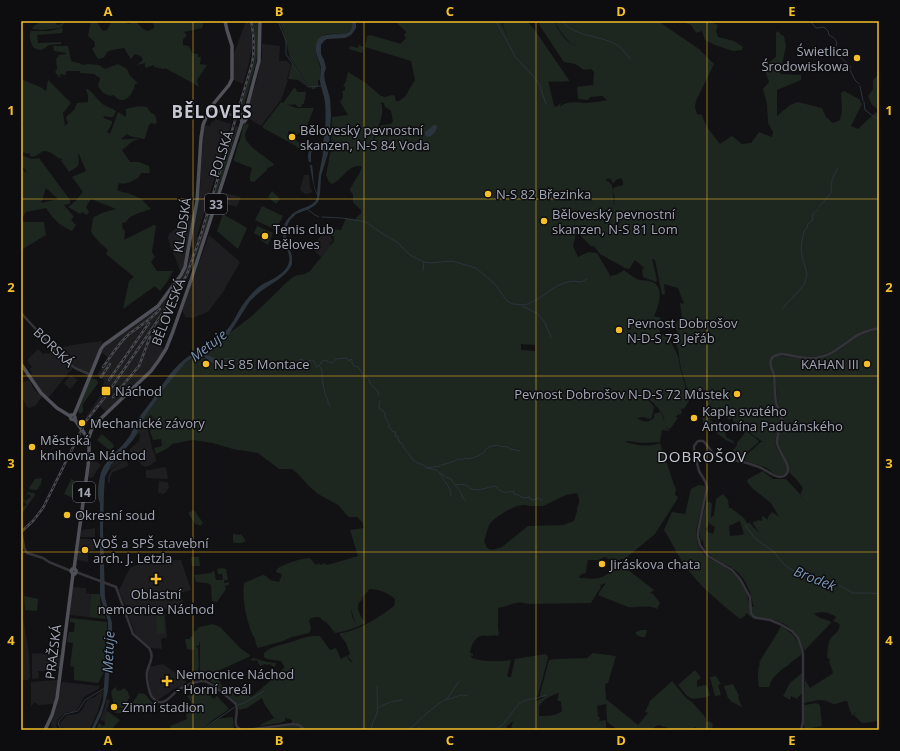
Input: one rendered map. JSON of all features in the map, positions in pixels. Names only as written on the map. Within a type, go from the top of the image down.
[{"type":"main road","name":"KLADSKÁ","points":[[73,417],[104,345],[158,306],[184,271],[188,258],[197,201],[202,128],[210,108],[229,85],[232,79],[232,46],[225,21]]},
{"type":"main road","name":"POLSKÁ","points":[[205,239],[240,119],[245,121],[247,118],[245,114],[259,61],[260,21]]},
{"type":"main road","name":"BĚLOVESKÁ","points":[[88,437],[94,425],[151,371],[164,353],[178,318],[205,239]]},
{"type":"main road","points":[[21,364],[41,393],[57,408],[73,417],[88,437]]},
{"type":"main road","points":[[83,432],[87,433],[91,431]]},
{"type":"main road","name":"PRAŽSKÁ","points":[[45,730],[52,715],[57,698],[88,466],[88,443],[92,440],[88,437]]},
{"type":"street","points":[[210,108],[240,119]]},
{"type":"street","name":"BORSKÁ","points":[[21,313],[64,360],[75,368],[90,375]]},
{"type":"street","points":[[801,730],[803,652],[800,643],[794,634],[785,626],[754,617],[751,613],[750,597],[740,579],[732,570],[708,556],[702,548],[699,541],[698,532],[706,486],[699,471],[694,446],[698,441],[703,441],[717,457],[752,464],[763,468],[776,477],[784,476],[787,473],[788,466],[778,449],[777,444],[777,436],[782,418],[776,400],[773,373],[770,362],[772,358],[780,354],[807,358],[821,357],[840,348],[861,333],[879,328]]},
{"type":"street","points":[[21,533],[26,552],[116,587],[133,634],[149,648],[152,653],[152,659],[148,667],[147,674],[150,695],[154,699],[159,702],[165,702],[180,689],[198,681],[204,681],[236,705],[237,709],[235,723],[240,729],[246,730],[290,724],[298,725],[306,730]]},
{"type":"street","points":[[362,730],[368,730]]},
{"type":"shaded area","points":[[42,21],[56,21],[56,24],[58,25],[64,23],[60,28],[42,30],[32,28]]},
{"type":"shaded area","points":[[91,21],[96,21],[104,31],[107,30],[112,21],[125,21],[128,24],[135,21],[143,29],[148,31],[154,28],[152,22],[204,21],[202,28],[184,32],[187,36],[183,39],[183,45],[189,46],[192,53],[198,54],[198,57],[201,57],[200,64],[207,65],[197,80],[199,87],[165,68],[154,67],[154,65],[145,68],[145,63],[137,65],[143,60],[142,58],[135,54],[131,59],[124,48],[107,52],[104,57],[98,59],[92,49],[95,46],[94,41],[88,36]]},
{"type":"shaded area","points":[[246,21],[249,21],[253,45],[250,21],[252,21],[254,29],[255,45],[253,64],[201,237],[196,259],[178,300],[155,335],[163,341],[161,346],[164,349],[150,370],[106,412],[100,406],[86,422],[44,508],[21,534],[21,531],[36,516],[44,503],[86,417],[105,388],[102,386],[105,381],[97,375],[109,358],[102,353],[103,350],[112,340],[159,307],[182,277],[186,269],[190,255],[194,248],[191,247],[193,235],[190,235],[185,261],[182,270],[180,271],[168,238],[169,234],[181,224],[186,215],[196,215],[200,190],[204,125],[210,126],[212,121],[214,122],[215,119],[231,124],[197,236],[199,236],[252,59],[252,48],[243,84],[234,80],[233,56]]},
{"type":"shaded area","points":[[252,21],[258,21],[258,50],[256,63],[242,112],[238,115],[253,57],[254,33]]},
{"type":"shaded area","points":[[279,21],[352,21],[352,28],[347,33],[324,35],[316,53],[321,70],[320,80],[318,80],[318,87],[315,89],[312,89],[311,86],[309,87],[290,58],[283,30]]},
{"type":"shaded area","points":[[395,21],[501,21],[507,34],[502,21],[527,21],[569,80],[548,81],[554,106],[556,107],[561,103],[560,107],[575,102],[585,103],[607,100],[602,96],[590,97],[588,100],[578,99],[577,87],[593,85],[594,72],[591,69],[583,69],[578,65],[564,62],[538,21],[554,21],[558,29],[563,36],[572,44],[558,28],[555,22],[557,24],[557,21],[658,21],[699,49],[714,64],[696,101],[695,107],[697,114],[702,115],[707,127],[720,144],[732,136],[742,144],[751,143],[759,132],[772,137],[773,132],[768,123],[767,104],[763,89],[769,82],[766,73],[766,65],[776,57],[776,33],[778,31],[784,36],[786,46],[780,74],[801,75],[801,80],[777,90],[777,116],[790,105],[798,102],[822,108],[826,117],[833,123],[840,120],[842,110],[841,93],[844,91],[859,99],[862,104],[851,126],[858,129],[876,112],[879,115],[879,327],[861,332],[840,347],[820,356],[807,357],[780,354],[771,359],[775,399],[781,420],[776,436],[776,446],[787,465],[786,473],[781,476],[776,475],[767,468],[744,460],[743,458],[745,456],[761,442],[763,442],[733,421],[732,417],[730,420],[721,414],[720,416],[716,414],[713,415],[710,420],[720,423],[720,430],[725,432],[726,437],[735,444],[726,440],[703,423],[702,418],[706,415],[707,391],[705,390],[696,397],[690,398],[681,369],[678,349],[672,336],[678,334],[675,326],[677,321],[682,318],[680,303],[684,304],[678,288],[664,284],[665,294],[662,295],[655,260],[652,259],[657,280],[656,282],[643,277],[642,270],[644,268],[635,260],[629,269],[625,268],[600,254],[594,246],[591,246],[580,235],[576,234],[573,246],[578,257],[588,252],[597,253],[611,277],[624,270],[637,279],[649,281],[658,286],[660,296],[658,307],[654,316],[661,318],[659,324],[660,333],[669,338],[677,354],[689,401],[684,409],[683,408],[681,410],[682,412],[680,415],[678,414],[676,417],[678,418],[670,429],[666,426],[670,431],[662,430],[660,442],[626,442],[643,446],[660,443],[675,486],[675,495],[678,498],[655,534],[627,557],[620,560],[611,560],[605,557],[598,560],[588,560],[586,572],[580,575],[579,578],[599,578],[615,570],[623,568],[623,566],[654,590],[650,593],[653,594],[660,603],[657,609],[647,606],[628,607],[598,595],[606,583],[600,585],[601,587],[591,603],[514,603],[498,609],[498,636],[479,637],[475,640],[471,648],[470,653],[473,654],[473,656],[470,655],[472,658],[486,661],[511,660],[507,676],[511,677],[515,659],[545,654],[547,655],[548,658],[536,701],[545,697],[541,697],[540,694],[549,660],[587,658],[593,653],[616,656],[608,683],[605,684],[606,699],[638,725],[648,713],[645,712],[650,701],[672,681],[706,718],[706,722],[709,721],[713,724],[712,730],[694,730],[696,727],[688,730],[671,730],[658,725],[651,730],[618,730],[607,722],[606,704],[597,706],[598,717],[600,717],[599,721],[606,720],[606,730],[518,730],[511,729],[513,721],[506,727],[509,729],[508,730],[256,730],[292,725],[292,720],[285,718],[285,721],[280,723],[260,726],[274,718],[262,698],[247,708],[239,710],[237,703],[207,678],[215,674],[227,694],[232,692],[236,697],[245,691],[251,697],[269,682],[274,675],[284,668],[281,661],[267,659],[264,657],[264,653],[277,646],[313,636],[320,636],[330,650],[336,648],[341,659],[346,656],[351,662],[353,662],[347,656],[350,654],[340,633],[354,630],[376,619],[394,606],[395,599],[383,592],[369,589],[358,605],[360,614],[365,623],[357,627],[345,631],[335,633],[321,618],[313,618],[309,620],[311,629],[309,633],[258,648],[247,617],[244,603],[244,583],[263,575],[270,580],[279,582],[282,574],[276,572],[277,569],[297,560],[310,558],[317,565],[319,563],[320,565],[325,563],[326,565],[358,556],[350,530],[364,528],[363,523],[357,517],[349,517],[338,505],[318,494],[292,469],[279,469],[258,453],[192,440],[172,444],[168,448],[156,454],[154,448],[162,446],[161,439],[153,440],[150,431],[155,419],[150,414],[143,427],[133,440],[142,421],[164,389],[186,362],[220,340],[252,316],[293,277],[310,271],[334,241],[334,237],[327,231],[329,229],[341,230],[346,218],[356,219],[361,213],[361,210],[353,202],[353,194],[350,189],[362,167],[354,167],[332,184],[329,182],[326,175],[331,149],[332,117],[348,115],[340,102],[343,97],[342,91],[345,90],[345,87],[343,86],[348,72],[366,83],[381,96],[395,96],[396,101],[404,98],[415,80],[411,61],[365,47],[367,36],[370,35],[402,44],[401,43],[406,38],[404,35],[406,33],[405,30]],"holes":[[[381,102],[384,103],[385,106],[391,111],[393,121],[391,124],[380,126],[372,144],[381,118]],[[610,178],[613,183],[616,180],[622,179],[623,185],[612,189],[612,185],[605,180]],[[613,191],[615,198],[614,205]],[[521,344],[535,345],[535,351],[521,350]],[[648,398],[658,409],[663,416],[665,425],[660,412],[654,414],[654,418],[652,420],[643,421],[637,418],[643,417],[650,419],[652,417],[654,407],[645,399]],[[577,493],[579,499],[574,521],[563,525],[528,526],[502,547],[492,550],[487,548],[484,541],[489,525],[493,520],[506,511],[517,506],[543,506],[566,495]],[[559,693],[557,700],[561,702],[562,711],[554,715],[539,716],[539,706],[553,695]]]},
{"type":"shaded area","points":[[681,21],[708,21],[718,25],[716,31],[718,37],[734,41],[743,47],[742,50],[733,51],[715,45],[705,40],[702,31],[696,33],[691,25]]},
{"type":"shaded area","points":[[62,28],[62,33],[37,35],[38,43],[61,42],[61,44],[49,45],[41,50],[34,48],[30,40],[31,31],[48,31]]},
{"type":"shaded area","points":[[262,44],[280,46],[279,61],[287,61],[291,65],[288,80],[281,100],[261,126],[248,118],[246,113],[262,59]]},
{"type":"shaded area","points":[[359,45],[364,47],[362,53],[349,49],[350,46],[358,48]]},
{"type":"shaded area","points":[[53,46],[68,46],[71,60],[83,65],[99,65],[105,69],[118,64],[127,69],[130,76],[138,83],[135,84],[130,96],[124,100],[121,100],[117,99],[113,95],[110,96],[103,93],[98,86],[100,78],[94,74],[80,73],[80,71],[66,71],[66,75],[60,74],[60,78],[55,72],[57,69],[56,59],[59,55],[66,53],[54,51]]},
{"type":"shaded area","points":[[292,63],[306,86],[298,80],[288,79]]},
{"type":"shaded area","points":[[879,74],[879,110],[872,105],[868,96],[873,89],[873,80]]},
{"type":"shaded area","points":[[21,79],[46,91],[48,80],[71,103],[63,113],[65,126],[68,123],[66,117],[74,110],[77,103],[88,102],[87,89],[104,105],[116,111],[113,117],[103,117],[112,121],[112,124],[107,132],[110,134],[118,112],[126,117],[126,109],[141,106],[147,107],[150,112],[155,115],[157,122],[149,125],[144,139],[127,134],[121,139],[139,139],[133,141],[122,150],[130,162],[139,162],[149,166],[150,173],[141,173],[139,177],[132,181],[127,183],[119,183],[117,190],[142,199],[151,209],[134,215],[126,222],[122,223],[123,230],[124,229],[125,232],[124,240],[154,225],[156,226],[152,252],[155,257],[151,262],[157,271],[173,271],[160,291],[155,286],[123,309],[129,281],[134,277],[106,254],[108,250],[100,243],[91,231],[94,217],[116,209],[91,199],[86,207],[89,212],[87,215],[82,212],[80,214],[68,207],[77,200],[83,192],[72,177],[86,171],[79,154],[78,166],[69,172],[61,161],[63,159],[58,158],[49,152],[43,151],[37,155],[30,156],[30,154],[21,152],[21,125],[25,125],[21,124],[21,108],[23,105],[21,107]]},
{"type":"shaded area","points":[[294,88],[297,92],[306,92],[304,104],[302,104],[301,107],[298,107],[295,104],[286,104],[296,108],[314,108],[304,134],[301,132],[297,135],[295,132],[288,131],[288,135],[301,143],[300,147],[298,148],[262,127]]},
{"type":"shaded area","points":[[245,124],[249,124],[245,133],[246,140],[257,152],[274,164],[273,166],[267,168],[267,170],[254,182],[250,181],[252,168],[234,161],[243,126]]},
{"type":"shaded area","points":[[236,126],[238,127],[196,259],[201,237]]},
{"type":"shaded area","points":[[21,155],[32,159],[39,158],[70,200],[69,204],[64,205],[74,217],[71,220],[76,225],[72,231],[57,222],[46,208],[26,212],[21,219],[21,169],[27,173],[25,169],[21,167]],"holes":[[[46,188],[58,199],[41,203]]]},
{"type":"shaded area","points":[[304,175],[309,175],[310,187],[313,192],[307,194],[300,190]]},
{"type":"shaded area","points":[[272,191],[280,199],[276,204],[268,197]]},
{"type":"shaded area","points":[[225,193],[241,197],[237,207],[222,203]]},
{"type":"shaded area","points":[[262,206],[283,216],[276,230],[255,220]]},
{"type":"shaded area","points":[[223,214],[247,228],[238,249],[217,231]]},
{"type":"shaded area","points":[[21,222],[44,222],[46,235],[21,250]]},
{"type":"shaded area","name":"Tenis club Běloves","points":[[257,226],[273,233],[268,245],[260,240],[262,238],[254,233]]},
{"type":"shaded area","points":[[325,229],[332,236],[331,238],[333,240],[329,244],[331,246],[321,257],[311,247],[322,235],[321,233]]},
{"type":"shaded area","points":[[209,235],[240,262],[223,292],[208,312],[192,318],[186,318],[182,310]]},
{"type":"shaded area","points":[[879,329],[879,722],[862,723],[854,715],[857,711],[852,716],[847,701],[837,704],[825,700],[804,703],[805,680],[810,688],[833,672],[829,662],[830,659],[827,658],[828,645],[840,625],[833,621],[836,617],[825,612],[814,614],[820,618],[830,621],[831,623],[804,651],[798,637],[785,624],[767,619],[754,619],[746,613],[745,616],[740,619],[695,579],[683,563],[664,530],[672,512],[685,514],[691,489],[699,485],[705,486],[706,489],[696,531],[698,545],[708,558],[725,567],[740,580],[747,592],[749,603],[753,607],[755,605],[753,605],[751,595],[742,577],[735,570],[710,555],[706,551],[703,540],[701,542],[699,530],[706,503],[710,502],[712,504],[712,518],[714,515],[716,499],[723,494],[728,500],[729,508],[743,517],[748,524],[749,522],[759,532],[753,524],[754,521],[762,521],[763,516],[768,520],[768,517],[772,512],[779,517],[771,503],[753,489],[747,482],[748,479],[763,471],[773,479],[787,480],[806,504],[799,493],[803,494],[801,493],[803,488],[790,473],[788,464],[778,446],[778,436],[783,423],[783,418],[778,405],[772,359],[777,356],[807,359],[821,358],[841,349],[857,336]],"holes":[[[740,521],[744,534],[730,536],[729,526]],[[709,522],[715,527],[713,534],[705,529]]]},
{"type":"shaded area","points":[[102,341],[101,348],[90,373],[70,364],[56,349],[72,345]]},
{"type":"shaded area","points":[[38,349],[43,354],[49,354],[52,349],[72,367],[71,371],[49,397],[47,397],[39,389],[30,375],[32,373],[29,369],[32,367],[28,362],[28,359]]},
{"type":"shaded area","points":[[71,375],[78,380],[70,389],[64,383]]},
{"type":"shaded area","points":[[91,378],[97,380],[98,383],[83,404],[83,412],[80,414],[78,411]]},
{"type":"shaded area","points":[[29,380],[34,389],[42,397],[35,406],[29,408],[26,406],[21,395],[21,383]]},
{"type":"shaded area","points":[[148,412],[154,419],[148,431],[156,461],[146,467],[142,465],[129,450],[139,441],[140,435],[138,433]]},
{"type":"shaded area","points":[[745,430],[759,442],[740,458],[732,452]]},
{"type":"shaded area","points":[[102,434],[113,444],[114,447],[112,449],[108,449],[97,440]]},
{"type":"shaded area","points":[[121,453],[123,455],[120,458],[123,461],[108,471],[113,463]]},
{"type":"shaded area","points":[[91,458],[101,465],[92,478],[90,478],[88,477]]},
{"type":"shaded area","points":[[123,461],[127,461],[128,466],[113,472],[110,477],[110,483],[108,483],[108,476],[111,470]]},
{"type":"shaded area","points":[[165,467],[168,478],[146,478],[146,470]]},
{"type":"shaded area","points":[[42,478],[41,484],[37,490],[29,488],[35,479]]},
{"type":"shaded area","points":[[71,479],[84,485],[78,500],[64,494]]},
{"type":"shaded area","points":[[159,481],[168,483],[169,488],[164,494],[158,493]]},
{"type":"shaded area","points":[[28,492],[34,493],[35,495],[21,515],[21,508],[27,505],[24,501],[21,503],[24,499],[25,501],[31,497],[29,494],[26,496]]},
{"type":"shaded area","points":[[194,510],[203,523],[200,526],[197,524],[196,525],[188,513]]},
{"type":"shaded area","points":[[95,528],[95,537],[80,537],[82,530]]},
{"type":"shaded area","points":[[233,534],[241,534],[246,541],[242,543],[234,543]]},
{"type":"shaded area","name":"VOŠ a SPŠ stavební arch. J. Letzla","points":[[80,539],[95,539],[95,550],[88,551],[88,562],[77,560]]},
{"type":"shaded area","points":[[191,557],[199,557],[200,566],[192,566]]},
{"type":"shaded area","name":"Oblastní nemocnice Náchod","points":[[181,560],[191,590],[180,593],[185,607],[179,610],[175,609],[173,611],[168,609],[130,607],[130,605],[125,605],[119,590],[130,568],[145,561]]},
{"type":"shaded area","points":[[217,569],[226,569],[228,580],[225,580],[224,583],[229,582],[229,585],[225,586],[226,589],[217,602],[212,601],[211,585],[196,582],[194,575],[211,573],[214,571],[216,580],[223,580],[222,574],[218,574]]},
{"type":"shaded area","points":[[73,587],[86,588],[86,593],[91,594],[89,617],[69,615]]},
{"type":"shaded area","points":[[91,594],[100,594],[100,602],[106,619],[89,617]]},
{"type":"shaded area","points":[[24,596],[38,599],[37,611],[25,610]]},
{"type":"shaded area","points":[[126,609],[165,613],[167,638],[162,638],[161,640],[162,649],[151,648],[136,635]]},
{"type":"shaded area","points":[[156,616],[164,616],[165,633],[157,633]]},
{"type":"shaded area","points":[[21,618],[23,618],[29,653],[30,678],[28,680],[21,680]]},
{"type":"shaded area","points":[[70,618],[107,622],[104,672],[98,683],[74,680],[74,667],[70,666],[73,643],[67,642],[69,632],[74,632],[75,623],[70,622]]},
{"type":"shaded area","points":[[213,624],[220,627],[240,648],[250,655],[249,657],[200,679],[200,642],[199,645],[196,646],[198,648],[199,665],[198,673],[195,674],[194,650],[187,649],[185,639],[190,639],[190,637],[193,636],[194,631],[196,631],[199,627]]},
{"type":"shaded area","points":[[781,626],[796,638],[800,646],[801,655],[777,674],[770,683],[769,687],[759,687],[759,663]]},
{"type":"shaded area","points":[[642,630],[647,631],[645,637],[640,637],[636,634],[636,632]]},
{"type":"shaded area","points":[[32,653],[61,655],[60,668],[54,668],[54,671],[38,671],[39,678],[32,679]]},
{"type":"shaded area","points":[[254,658],[276,663],[275,667],[269,664],[260,666],[257,660],[253,661],[250,659]]},
{"type":"shaded area","name":"Nemocnice Náchod - Horní areál","points":[[163,664],[174,672],[186,677],[186,684],[174,689],[158,700],[151,694],[148,674],[149,667]]},
{"type":"shaded area","points":[[695,670],[701,678],[697,681],[697,687],[704,685],[707,686],[710,696],[693,699],[687,696],[678,685]]},
{"type":"shaded area","points":[[802,673],[802,693],[797,699],[791,696],[790,700],[783,696],[790,683]]},
{"type":"shaded area","points":[[716,676],[721,684],[718,685],[721,695],[715,696],[710,677]]},
{"type":"shaded area","points":[[58,680],[54,704],[38,705],[35,702],[31,706],[31,682]]},
{"type":"shaded area","points":[[62,682],[100,686],[98,689],[84,697],[77,710],[67,712],[61,716],[57,721],[56,727],[59,730],[52,730],[51,723],[56,709]]},
{"type":"shaded area","points":[[733,684],[739,696],[738,697],[742,707],[732,702],[728,698],[724,686]]},
{"type":"shaded area","points":[[117,687],[116,690],[121,690],[124,688],[130,696],[125,708],[117,709],[127,710],[139,693],[145,694],[154,705],[141,713],[115,713],[116,709],[112,711],[113,701],[111,692]]},
{"type":"shaded area","points":[[103,690],[98,711],[89,730],[64,730],[59,724],[67,715],[78,714],[88,699],[95,697]]},
{"type":"shaded area","points":[[204,690],[214,699],[217,696],[229,709],[202,730],[191,730],[190,728],[186,730],[172,730],[170,726],[187,719],[186,714],[191,712],[193,709],[187,696]]},
{"type":"shaded area","points":[[106,699],[110,700],[104,721],[100,720],[105,707]]},
{"type":"shaded area","points":[[816,703],[820,705],[822,726],[806,729],[804,727],[804,706]]},
{"type":"shaded area","points":[[107,711],[120,720],[111,730],[96,730],[99,723],[103,726],[105,725],[104,719]]},
{"type":"shaded area","points":[[233,718],[234,729],[232,730],[204,730],[217,719]]},
{"type":"water","name":"Metuje","points":[[352,21],[356,21],[356,28],[351,35],[345,38],[327,39],[321,45],[321,54],[326,68],[324,74],[325,81],[330,98],[331,115],[329,150],[321,176],[318,202],[309,209],[296,214],[290,220],[285,230],[292,256],[292,264],[290,268],[279,279],[261,291],[250,301],[229,334],[186,362],[164,389],[142,421],[133,440],[111,465],[105,477],[103,530],[105,598],[112,623],[112,632],[108,691],[102,713],[94,730],[91,730],[103,701],[108,628],[108,621],[100,594],[100,503],[98,491],[102,470],[129,437],[139,417],[180,363],[221,336],[228,328],[242,305],[253,293],[260,286],[278,276],[287,267],[289,258],[283,239],[284,226],[292,214],[310,205],[317,198],[314,188],[310,165],[312,165],[315,190],[317,193],[323,154],[322,147],[315,148],[311,153],[311,162],[309,162],[308,154],[310,149],[315,146],[322,145],[326,111],[320,81],[321,68],[316,53],[316,47],[318,40],[323,36],[348,33],[351,29]]},
{"type":"water","points":[[434,125],[437,127],[435,132],[433,135],[427,137],[425,132]]},
{"type":"water","points":[[206,355],[215,358],[219,362],[215,364],[213,363],[204,356]]},
{"type":"waterway","points":[[278,21],[286,41],[286,54],[308,87],[321,86]]},
{"type":"waterway","points":[[496,21],[516,58],[536,79],[546,104]]},
{"type":"waterway","points":[[563,21],[573,30],[617,45],[630,59]]},
{"type":"waterway","points":[[810,21],[816,28],[824,27],[828,31],[829,35],[834,38]]},
{"type":"waterway","points":[[835,39],[837,43],[835,49],[836,52],[851,68]]},
{"type":"waterway","points":[[850,70],[855,80],[859,84]]},
{"type":"waterway","points":[[860,86],[863,101]]},
{"type":"waterway","points":[[864,102],[865,110],[879,119]]},
{"type":"waterway","points":[[819,207],[831,193],[832,180],[838,168]]},
{"type":"waterway","points":[[307,209],[319,217]]},
{"type":"waterway","points":[[783,308],[804,285],[807,274],[802,256],[802,241],[804,231],[808,224],[812,221],[813,214],[817,210]]},
{"type":"waterway","points":[[322,217],[342,218],[366,222],[397,242],[410,255],[424,262],[431,263],[452,261],[476,268],[495,284],[507,301],[513,304],[528,304],[564,283],[573,281],[581,282],[587,279]]},
{"type":"waterway","points":[[423,271],[424,262]]},
{"type":"waterway","points":[[523,306],[538,314],[545,323],[551,337]]},
{"type":"waterway","points":[[217,361],[230,358],[237,360]]},
{"type":"waterway","points":[[237,363],[259,370],[291,368],[298,364],[299,360],[302,359],[303,362],[313,360],[317,367],[322,361],[326,360],[333,363],[336,359],[347,358],[349,361],[351,359],[354,366],[358,367],[369,379],[370,383],[379,395]]},
{"type":"waterway","points":[[320,367],[322,370],[322,378]]},
{"type":"waterway","points":[[322,379],[325,394],[331,407]]},
{"type":"waterway","points":[[380,401],[379,408],[385,413],[389,427],[393,432],[396,432],[395,436],[398,436],[398,440],[402,443],[412,459],[427,468],[440,466]]},
{"type":"waterway","points":[[441,465],[458,459],[469,459],[478,456],[489,447],[496,445],[520,451]]},
{"type":"waterway","points":[[427,468],[436,470],[451,479],[455,485],[464,485],[470,487],[471,489],[478,490],[495,486],[503,492],[514,491],[514,494],[523,498],[530,497],[530,499],[533,500],[539,498],[542,501]]},
{"type":"waterway","points":[[440,474],[449,487],[451,496]]},
{"type":"waterway","points":[[455,485],[460,490],[462,497],[465,500]]},
{"type":"waterway","name":"Brodek","points":[[745,525],[754,537],[773,551],[790,569],[837,584],[853,593],[879,594]]},
{"type":"waterway","points":[[447,699],[459,681]]},
{"type":"waterway","points":[[371,729],[377,713],[377,687]]},
{"type":"waterway","points":[[62,730],[58,724],[65,714],[78,711],[85,700],[105,688]]},
{"type":"waterway","points":[[238,705],[264,691]]},
{"type":"waterway","points":[[406,730],[412,727],[423,716],[445,700],[452,699],[460,695],[468,696]]},
{"type":"waterway","points":[[492,730],[501,726],[521,702],[546,695]]},
{"type":"waterway","points":[[378,708],[389,702],[402,700]]},
{"type":"waterway","points":[[203,730],[235,707]]},
{"type":"waterway","points":[[412,729],[420,728],[425,730]]},
{"type":"waterway","points":[[369,730],[374,730]]},
{"type":"railway","points":[[21,532],[33,521],[43,508],[86,421],[105,397],[178,291],[187,274],[199,241],[252,64],[254,42],[251,21]]},
{"type":"railway","points":[[103,367],[124,339],[160,309]]},
{"type":"railway","points":[[109,380],[149,323]]},
{"type":"railway","points":[[113,397],[139,366],[150,337]]},
{"type":"railway","points":[[101,377],[110,364]]},
{"type":"place","name":"Świetlica Środowiskowa","points":[[857,58]]},
{"type":"place","name":"Běloveský pevnostní skanzen, N-S 84 Voda","points":[[292,137]]},
{"type":"place","name":"N-S 82 Březinka","points":[[488,194]]},
{"type":"place","name":"Běloveský pevnostní skanzen, N-S 81 Lom","points":[[544,221]]},
{"type":"place","name":"Tenis club Běloves","points":[[265,236]]},
{"type":"place","name":"Pevnost Dobrošov N-D-S 73 Jeřáb","points":[[619,330]]},
{"type":"place","name":"N-S 85 Montace","points":[[206,364]]},
{"type":"place","name":"KAHAN III","points":[[867,364]]},
{"type":"place","name":"Náchod","points":[[106,391]]},
{"type":"place","name":"Pevnost Dobrošov N-D-S 72 Můstek","points":[[737,394]]},
{"type":"place","name":"Kaple svatého Antonína Paduánského","points":[[694,418]]},
{"type":"place","name":"Mechanické závory","points":[[82,423]]},
{"type":"place","name":"Městská knihovna Náchod","points":[[32,447]]},
{"type":"place","name":"Okresní soud","points":[[67,515]]},
{"type":"place","name":"VOŠ a SPŠ stavební arch. J. Letzla","points":[[85,550]]},
{"type":"place","name":"Jiráskova chata","points":[[602,564]]},
{"type":"place","name":"Oblastní nemocnice Náchod","points":[[156,579]]},
{"type":"place","name":"Nemocnice Náchod - Horní areál","points":[[167,681]]},
{"type":"place","name":"Zimní stadion","points":[[114,707]]},
{"type":"district","name":"BĚLOVES","points":[[212,111]]},
{"type":"district","name":"DOBROŠOV","points":[[702,456]]}]
